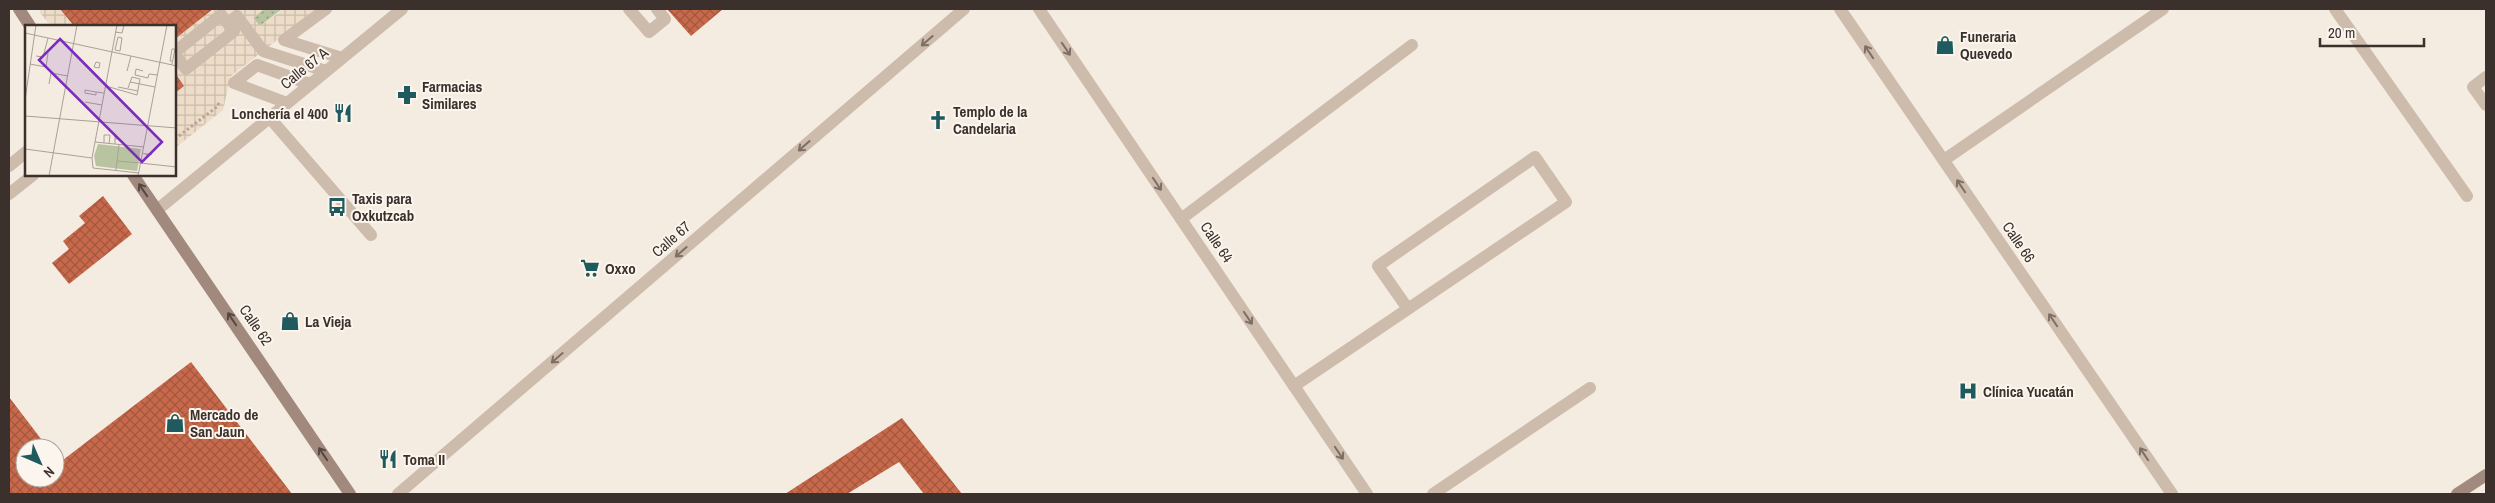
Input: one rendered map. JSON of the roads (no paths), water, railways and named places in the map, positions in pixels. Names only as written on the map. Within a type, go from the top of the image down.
[{"type":"main road","points":[[19,9],[29,25]]},
{"type":"main road","name":"Calle 62","points":[[134,176],[350,494]]},
{"type":"main road","points":[[2457,494],[2486,475]]},
{"type":"street","points":[[326,9],[284,40],[342,58]]},
{"type":"street","name":"Calle 67 A","points":[[157,210],[402,9]]},
{"type":"street","points":[[629,9],[649,32],[665,19],[657,9]]},
{"type":"street","name":"Calle 67","points":[[398,494],[964,9]]},
{"type":"street","name":"Calle 64","points":[[1039,9],[1367,494]]},
{"type":"street","name":"Calle 66","points":[[1840,9],[2172,494]]},
{"type":"street","points":[[1944,160],[2163,9]]},
{"type":"street","points":[[2335,9],[2467,196]]},
{"type":"street","points":[[176,52],[221,15],[234,31],[186,69],[176,54]]},
{"type":"street","points":[[228,23],[237,16],[263,51],[326,71]]},
{"type":"street","points":[[1181,219],[1412,45]]},
{"type":"street","points":[[287,103],[234,83],[257,65],[310,84]]},
{"type":"street","points":[[2486,77],[2473,87],[2486,105]]},
{"type":"street","points":[[269,117],[371,235]]},
{"type":"street","points":[[9,166],[25,153]]},
{"type":"street","points":[[1294,386],[1408,309],[1566,202],[1535,157],[1378,266],[1408,309]]},
{"type":"street","points":[[9,194],[32,176]]},
{"type":"street","points":[[1433,494],[1590,388]]},
{"type":"place","name":"Funeraria Quevedo","points":[[1945,45]]},
{"type":"place","name":"Farmacias Similares","points":[[407,95]]},
{"type":"place","name":"Lonchería el 400","points":[[343,113]]},
{"type":"place","name":"Templo de la Candelaria","points":[[938,120]]},
{"type":"place","name":"Taxis para Oxkutzcab","points":[[337,207]]},
{"type":"place","name":"Oxxo","points":[[590,268]]},
{"type":"place","name":"La Vieja","points":[[290,321]]},
{"type":"place","name":"Clínica Yucatán","points":[[1968,391]]},
{"type":"place","name":"Mercado de San Jaun","points":[[175,423]]},
{"type":"place","name":"Toma II","points":[[388,459]]}]
